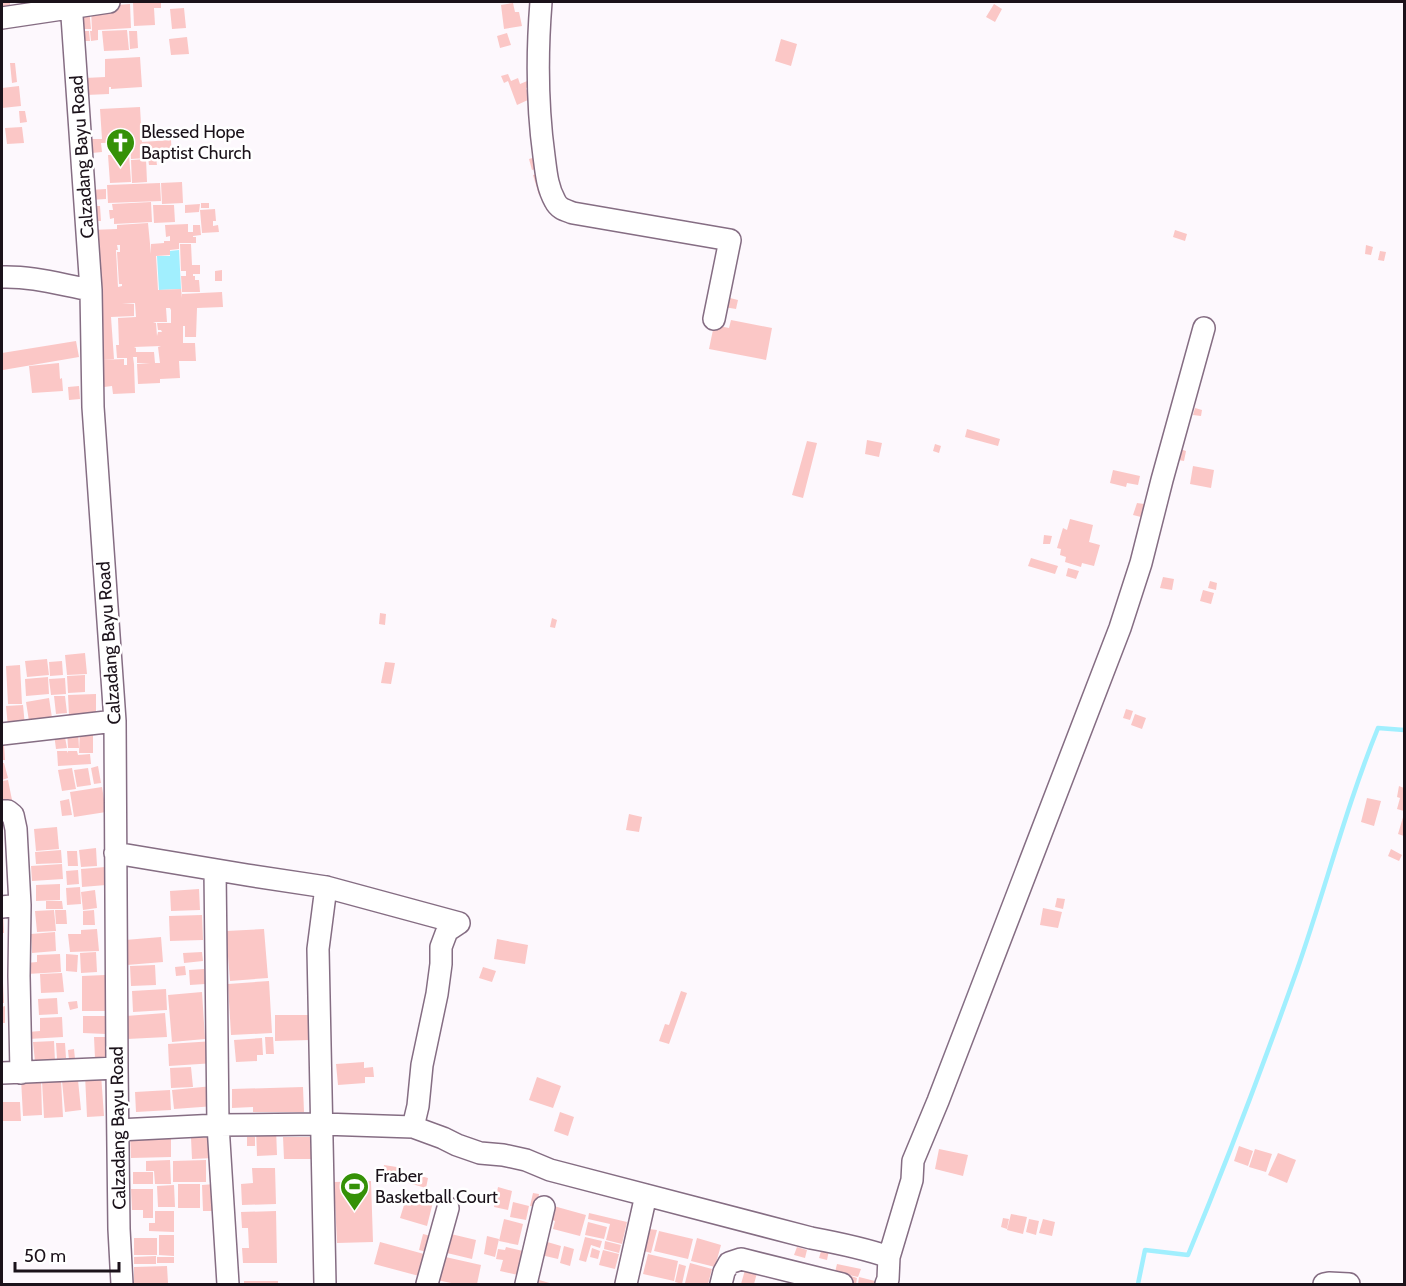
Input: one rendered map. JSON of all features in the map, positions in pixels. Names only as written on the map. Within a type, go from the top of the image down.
[{"type":"street","points":[[2,18],[71,4],[109,2]]},
{"type":"street","points":[[541,2],[538,58],[542,139],[547,178],[555,202],[561,209],[573,213],[730,240],[714,319]]},
{"type":"street","name":"Calzadang Bayu Road","points":[[71,4],[92,290],[93,406],[115,722],[117,1130],[122,1284]]},
{"type":"street","points":[[2,277],[37,279],[92,290]]},
{"type":"street","points":[[886,1284],[889,1257],[912,1180],[913,1161],[1120,628],[1141,563],[1204,327]]},
{"type":"street","points":[[2,734],[115,722]]},
{"type":"street","points":[[2,811],[8,811],[15,819],[11,906],[11,1073],[117,1068]]},
{"type":"street","points":[[115,853],[326,887],[459,923],[447,931],[441,947],[437,994],[422,1065],[418,1106],[413,1127]]},
{"type":"street","points":[[215,870],[218,1125],[228,1284]]},
{"type":"street","points":[[325,1284],[318,950],[326,887]]},
{"type":"street","points":[[117,1130],[218,1125],[322,1124],[413,1127],[480,1153],[526,1160],[550,1170],[811,1238],[869,1250],[889,1257]]},
{"type":"street","points":[[626,1284],[646,1195]]},
{"type":"street","points":[[526,1284],[543,1208]]},
{"type":"street","points":[[427,1284],[448,1209]]},
{"type":"street","points":[[721,1284],[729,1263],[741,1259],[829,1283]]},
{"type":"street","points":[[1324,1284],[1349,1284]]},
{"type":"water","points":[[179,250],[181,289],[159,290],[157,256],[170,256],[170,251]]},
{"type":"building","points":[[2,2],[10,2],[10,10],[2,11]]},
{"type":"building","points":[[133,2],[161,2],[161,8],[154,8],[155,25],[134,26]]},
{"type":"building","points":[[513,3],[515,12],[519,12],[522,26],[504,29],[501,5]]},
{"type":"building","points":[[130,4],[131,28],[98,30],[98,40],[91,41],[91,7]]},
{"type":"building","points":[[994,4],[1002,9],[995,22],[986,17]]},
{"type":"building","points":[[89,7],[91,29],[81,29],[79,8]]},
{"type":"building","points":[[184,8],[186,28],[172,29],[170,9]]},
{"type":"building","points":[[127,30],[129,50],[104,51],[102,31]]},
{"type":"building","points":[[81,31],[89,31],[90,41],[82,41]]},
{"type":"building","points":[[129,31],[137,31],[138,48],[130,49]]},
{"type":"building","points":[[507,33],[511,45],[500,48],[497,36]]},
{"type":"building","points":[[187,37],[189,54],[171,55],[169,39]]},
{"type":"building","points":[[781,39],[797,44],[791,66],[775,61]]},
{"type":"building","points":[[140,57],[142,87],[111,89],[109,87],[109,94],[86,95],[85,78],[105,77],[105,59]]},
{"type":"building","points":[[10,63],[15,63],[17,82],[12,83]]},
{"type":"building","points":[[508,74],[511,81],[518,78],[520,84],[532,79],[534,85],[526,88],[530,99],[517,105],[508,81],[504,83],[501,76]]},
{"type":"building","points":[[19,86],[21,106],[2,108],[2,88]]},
{"type":"building","points":[[140,107],[142,142],[171,140],[172,157],[156,158],[157,165],[149,165],[148,158],[131,159],[130,142],[101,143],[102,152],[92,153],[91,139],[102,139],[100,109]]},
{"type":"building","points":[[19,111],[25,111],[27,122],[20,123]]},
{"type":"building","points":[[22,127],[24,143],[7,144],[5,128]]},
{"type":"building","name":"Blessed Hope Baptist Church","points":[[112,145],[125,145],[125,154],[129,154],[131,182],[110,183],[108,155],[113,155]]},
{"type":"building","points":[[536,157],[539,168],[532,170],[529,159]]},
{"type":"building","points":[[146,159],[147,182],[132,183],[131,160]]},
{"type":"building","points":[[539,174],[546,192],[539,195],[533,175]]},
{"type":"building","points":[[182,182],[183,203],[162,204],[161,183]]},
{"type":"building","points":[[160,183],[161,201],[108,203],[107,185]]},
{"type":"building","points":[[106,189],[106,199],[89,200],[89,190]]},
{"type":"building","points":[[151,202],[152,222],[114,224],[114,218],[110,219],[109,210],[113,210],[112,204]]},
{"type":"building","points":[[201,203],[209,203],[209,208],[201,208]]},
{"type":"building","points":[[200,204],[199,212],[185,213],[185,205]]},
{"type":"building","points":[[153,205],[174,205],[175,222],[154,223]]},
{"type":"building","points":[[93,206],[100,206],[101,221],[94,221]]},
{"type":"building","points":[[215,209],[216,221],[213,221],[213,226],[218,225],[219,232],[202,233],[200,210]]},
{"type":"building","points":[[148,223],[151,254],[151,244],[170,241],[170,236],[166,237],[165,225],[188,224],[188,232],[193,232],[193,225],[200,225],[201,235],[193,236],[196,237],[196,243],[179,243],[179,249],[170,250],[170,255],[156,256],[158,290],[181,289],[182,298],[182,294],[222,292],[223,307],[197,308],[196,337],[185,337],[185,326],[183,326],[183,343],[195,343],[196,361],[179,361],[180,378],[160,379],[160,383],[138,384],[137,364],[150,363],[137,363],[137,357],[133,357],[135,393],[113,394],[112,386],[104,387],[91,230],[117,229],[117,225]],"holes":[[[117,245],[120,245],[120,252],[117,252],[119,284],[122,284],[118,287],[116,250],[118,250]],[[135,303],[136,317],[118,318],[117,358],[127,358],[127,365],[124,365],[124,359],[102,360],[114,359],[111,317],[134,316],[134,304],[122,304]],[[166,308],[170,308],[171,323],[157,323],[158,330],[162,332],[158,332],[157,336],[156,323],[153,322],[167,322]],[[161,346],[158,347],[160,363],[155,363],[154,352],[136,352],[134,347]]]},
{"type":"building","points":[[1175,230],[1187,234],[1185,241],[1173,237]]},
{"type":"building","points":[[180,244],[191,244],[192,265],[200,265],[200,274],[193,274],[193,276],[195,280],[199,280],[200,292],[182,292],[181,276],[186,276],[186,271],[181,271]]},
{"type":"building","points":[[1366,245],[1373,247],[1371,255],[1365,254]]},
{"type":"building","points":[[1380,251],[1386,252],[1384,261],[1378,260]]},
{"type":"building","points":[[222,270],[222,281],[215,281],[215,271]]},
{"type":"building","points":[[726,297],[738,300],[736,309],[724,307]]},
{"type":"building","points":[[731,320],[772,328],[766,360],[709,349],[714,325],[729,328]]},
{"type":"building","points":[[76,341],[79,357],[3,370],[2,353]]},
{"type":"building","points":[[59,363],[63,391],[32,393],[29,366]]},
{"type":"building","points":[[79,386],[80,399],[69,400],[68,387]]},
{"type":"building","points":[[1195,408],[1202,410],[1201,416],[1193,415]]},
{"type":"building","points":[[967,429],[1000,439],[998,446],[965,437]]},
{"type":"building","points":[[867,440],[882,443],[879,457],[865,454]]},
{"type":"building","points":[[807,441],[817,443],[803,498],[792,495]]},
{"type":"building","points":[[935,444],[941,446],[939,453],[933,451]]},
{"type":"building","points":[[1180,449],[1186,451],[1184,461],[1178,460]]},
{"type":"building","points":[[1193,466],[1214,470],[1211,488],[1190,484]]},
{"type":"building","points":[[1113,470],[1140,476],[1138,485],[1127,483],[1126,487],[1110,483]]},
{"type":"building","points":[[1137,503],[1144,504],[1143,511],[1147,512],[1145,518],[1133,515]]},
{"type":"building","points":[[1070,519],[1093,525],[1089,542],[1100,545],[1094,566],[1082,563],[1081,567],[1065,562],[1066,557],[1060,555],[1061,549],[1057,548],[1063,528],[1067,530]]},
{"type":"building","points":[[1044,535],[1052,536],[1050,544],[1043,544]]},
{"type":"building","points":[[1031,558],[1058,566],[1055,574],[1028,566]]},
{"type":"building","points":[[1068,568],[1079,571],[1076,579],[1066,576]]},
{"type":"building","points":[[1163,577],[1174,579],[1172,590],[1160,588]]},
{"type":"building","points":[[1210,581],[1217,583],[1216,590],[1208,588]]},
{"type":"building","points":[[1203,590],[1214,593],[1211,604],[1200,601]]},
{"type":"building","points":[[380,613],[386,614],[385,625],[379,624]]},
{"type":"building","points":[[552,618],[557,620],[555,628],[550,627]]},
{"type":"building","points":[[85,653],[87,674],[67,675],[65,655]]},
{"type":"building","points":[[47,659],[49,675],[27,677],[25,661]]},
{"type":"building","points":[[62,661],[63,675],[50,676],[49,662]]},
{"type":"building","points":[[385,662],[395,663],[391,684],[381,683]]},
{"type":"building","points":[[20,665],[22,704],[8,704],[6,666]]},
{"type":"building","points":[[85,675],[85,692],[68,693],[67,676]]},
{"type":"building","points":[[48,677],[49,694],[26,696],[25,679]]},
{"type":"building","points":[[65,678],[66,694],[51,695],[49,679]]},
{"type":"building","points":[[96,694],[96,715],[69,716],[68,695]]},
{"type":"building","points":[[54,696],[65,696],[67,713],[56,714]]},
{"type":"building","points":[[49,698],[52,718],[29,721],[26,702]]},
{"type":"building","points":[[23,705],[25,726],[8,727],[6,706]]},
{"type":"building","points":[[1126,709],[1133,711],[1130,720],[1123,718]]},
{"type":"building","points":[[1135,714],[1146,718],[1142,729],[1131,725]]},
{"type":"building","points":[[80,728],[93,728],[93,753],[79,753]]},
{"type":"building","points":[[67,730],[78,730],[79,748],[68,748]]},
{"type":"building","points":[[64,732],[67,748],[56,749],[54,734]]},
{"type":"building","points":[[2,745],[4,745],[5,760],[2,760]]},
{"type":"building","points":[[57,751],[68,753],[68,751],[77,751],[78,755],[90,754],[91,764],[58,766]]},
{"type":"building","points":[[2,763],[4,763],[8,778],[2,780]]},
{"type":"building","points":[[98,766],[101,783],[94,784],[91,768]]},
{"type":"building","points":[[72,768],[76,789],[62,791],[58,770]]},
{"type":"building","points":[[88,768],[91,785],[77,787],[74,770]]},
{"type":"building","points":[[8,780],[12,800],[2,802],[2,781]]},
{"type":"building","points":[[1399,786],[1404,788],[1404,811],[1397,809],[1400,798],[1397,797]]},
{"type":"building","points":[[102,787],[106,812],[74,817],[70,792]]},
{"type":"building","points":[[1367,798],[1381,801],[1374,826],[1361,822]]},
{"type":"building","points":[[69,799],[72,815],[62,816],[60,801]]},
{"type":"building","points":[[629,814],[642,817],[639,832],[626,830]]},
{"type":"building","points":[[1404,814],[1404,836],[1398,834]]},
{"type":"building","points":[[57,827],[59,849],[36,851],[34,829]]},
{"type":"building","points":[[96,848],[97,866],[81,867],[79,850]]},
{"type":"building","points":[[1391,849],[1402,855],[1399,861],[1388,856]]},
{"type":"building","points":[[61,850],[62,863],[36,864],[35,852]]},
{"type":"building","points":[[67,851],[77,851],[78,866],[68,866]]},
{"type":"building","points":[[62,864],[63,879],[32,881],[31,866]]},
{"type":"building","points":[[105,867],[106,885],[82,887],[81,869]]},
{"type":"building","points":[[78,870],[79,884],[67,885],[66,871]]},
{"type":"building","points":[[60,884],[60,900],[36,901],[36,885]]},
{"type":"building","points":[[80,887],[81,904],[67,905],[66,888]]},
{"type":"building","points":[[199,889],[200,910],[171,911],[170,891]]},
{"type":"building","points":[[95,890],[97,908],[83,910],[81,892]]},
{"type":"building","points":[[1057,898],[1065,899],[1063,909],[1055,907]]},
{"type":"building","points":[[46,901],[62,901],[63,909],[46,909]]},
{"type":"building","points":[[1043,908],[1062,912],[1058,928],[1040,925]]},
{"type":"building","points":[[3,909],[4,933],[2,933]]},
{"type":"building","points":[[54,910],[56,931],[37,932],[35,911]]},
{"type":"building","points":[[55,910],[66,910],[67,924],[56,924]]},
{"type":"building","points":[[94,910],[95,925],[83,925],[83,911]]},
{"type":"building","points":[[202,915],[203,940],[170,941],[169,916]]},
{"type":"building","points":[[97,929],[99,951],[70,952],[68,934],[81,934],[81,930]]},
{"type":"building","points":[[264,929],[268,978],[230,981],[226,931]]},
{"type":"building","points":[[55,932],[56,951],[32,953],[31,934]]},
{"type":"building","points":[[161,937],[163,962],[127,965],[125,940]]},
{"type":"building","points":[[497,939],[528,945],[525,964],[494,959]]},
{"type":"building","points":[[96,952],[97,972],[81,973],[80,953]]},
{"type":"building","points":[[202,952],[203,961],[184,963],[183,953]]},
{"type":"building","points":[[60,954],[61,972],[27,974],[26,963],[37,962],[37,955]]},
{"type":"building","points":[[66,954],[78,955],[77,972],[66,971]]},
{"type":"building","points":[[155,965],[156,985],[131,986],[130,966]]},
{"type":"building","points":[[185,966],[186,975],[176,976],[175,967]]},
{"type":"building","points":[[483,967],[496,971],[492,982],[479,978]]},
{"type":"building","points":[[204,969],[205,984],[190,985],[189,970]]},
{"type":"building","points":[[62,973],[64,992],[41,993],[40,974]]},
{"type":"building","points":[[105,975],[105,1011],[82,1011],[82,976]]},
{"type":"building","points":[[269,981],[272,1033],[231,1035],[228,984]]},
{"type":"building","points":[[3,983],[4,1003],[2,1003]]},
{"type":"building","points":[[166,989],[167,1010],[133,1012],[132,991]]},
{"type":"building","points":[[681,991],[687,993],[669,1044],[659,1041],[665,1024],[669,1025]]},
{"type":"building","points":[[202,992],[205,1039],[172,1042],[168,995]]},
{"type":"building","points":[[57,998],[58,1014],[39,1015],[38,999]]},
{"type":"building","points":[[77,1001],[78,1008],[70,1010],[68,1002]]},
{"type":"building","points":[[5,1006],[5,1023],[2,1023],[2,1007]]},
{"type":"building","points":[[165,1013],[167,1037],[127,1039],[126,1016]]},
{"type":"building","points":[[275,1015],[309,1015],[310,1040],[275,1041]]},
{"type":"building","points":[[83,1016],[106,1016],[106,1034],[83,1033]]},
{"type":"building","points":[[62,1017],[63,1037],[28,1039],[28,1032],[40,1031],[40,1018]]},
{"type":"building","points":[[94,1037],[105,1037],[107,1057],[95,1058]]},
{"type":"building","points":[[265,1037],[273,1037],[274,1054],[266,1054]]},
{"type":"building","points":[[262,1038],[263,1055],[257,1055],[257,1061],[236,1062],[234,1040]]},
{"type":"building","points":[[54,1041],[55,1061],[35,1062],[33,1042]]},
{"type":"building","points":[[214,1041],[215,1063],[169,1066],[168,1044]]},
{"type":"building","points":[[56,1043],[65,1043],[66,1058],[57,1059]]},
{"type":"building","points":[[74,1049],[75,1059],[69,1060],[68,1050]]},
{"type":"building","points":[[364,1062],[364,1068],[373,1067],[374,1077],[365,1077],[365,1083],[338,1085],[336,1064]]},
{"type":"building","points":[[191,1067],[193,1087],[171,1088],[170,1068]]},
{"type":"building","points":[[101,1074],[104,1116],[87,1117],[85,1075]]},
{"type":"building","points":[[537,1077],[561,1086],[553,1108],[529,1100]]},
{"type":"building","points":[[41,1078],[42,1115],[23,1116],[21,1079]]},
{"type":"building","points":[[61,1080],[63,1117],[44,1118],[42,1081]]},
{"type":"building","points":[[78,1080],[81,1110],[65,1112],[62,1081]]},
{"type":"building","points":[[213,1086],[215,1106],[174,1109],[172,1090]]},
{"type":"building","points":[[303,1087],[304,1112],[253,1112],[253,1107],[232,1108],[232,1089]]},
{"type":"building","points":[[170,1090],[171,1110],[136,1112],[135,1092]]},
{"type":"building","points":[[2,1102],[20,1102],[21,1121],[2,1121]]},
{"type":"building","points":[[560,1112],[574,1117],[568,1136],[554,1131]]},
{"type":"building","points":[[276,1128],[277,1155],[257,1156],[256,1129]]},
{"type":"building","points":[[130,1135],[171,1135],[171,1157],[131,1158]]},
{"type":"building","points":[[213,1137],[213,1158],[192,1159],[191,1138]]},
{"type":"building","points":[[247,1137],[255,1137],[255,1146],[247,1146]]},
{"type":"building","points":[[283,1137],[315,1137],[315,1159],[284,1159]]},
{"type":"building","points":[[1239,1146],[1253,1151],[1248,1166],[1234,1161]]},
{"type":"building","points":[[939,1149],[968,1155],[963,1176],[935,1169]]},
{"type":"building","points":[[1255,1149],[1272,1154],[1266,1172],[1249,1167]]},
{"type":"building","points":[[1278,1153],[1296,1160],[1287,1183],[1268,1175]]},
{"type":"building","points":[[170,1160],[171,1184],[155,1184],[154,1171],[146,1171],[146,1161]]},
{"type":"building","points":[[206,1160],[206,1182],[173,1182],[173,1161]]},
{"type":"building","points":[[384,1165],[403,1168],[401,1178],[383,1174]]},
{"type":"building","points":[[252,1168],[275,1168],[276,1204],[242,1205],[241,1184],[253,1183]]},
{"type":"building","points":[[404,1171],[428,1178],[426,1188],[401,1181]]},
{"type":"building","points":[[133,1172],[153,1172],[153,1184],[133,1184]]},
{"type":"building","name":"Fraber Basketball Court","points":[[371,1181],[373,1242],[337,1243],[334,1182]]},
{"type":"building","points":[[178,1184],[200,1184],[200,1208],[178,1208]]},
{"type":"building","points":[[215,1184],[215,1211],[203,1211],[202,1185]]},
{"type":"building","points":[[174,1185],[175,1207],[158,1207],[157,1186]]},
{"type":"building","points":[[498,1187],[512,1191],[508,1210],[494,1207]]},
{"type":"building","points":[[131,1189],[153,1189],[153,1218],[143,1218],[143,1210],[132,1210]]},
{"type":"building","points":[[397,1192],[433,1202],[427,1226],[400,1218],[404,1205],[394,1202]]},
{"type":"building","points":[[533,1193],[539,1194],[537,1207],[530,1206]]},
{"type":"building","points":[[513,1202],[529,1206],[526,1220],[510,1217]]},
{"type":"building","points":[[550,1205],[586,1215],[580,1236],[553,1229],[555,1221],[547,1218]]},
{"type":"building","points":[[155,1211],[174,1211],[174,1232],[149,1231],[149,1223],[155,1223]]},
{"type":"building","points":[[276,1211],[277,1263],[243,1263],[242,1248],[249,1248],[248,1228],[242,1228],[241,1212]]},
{"type":"building","points":[[589,1213],[627,1222],[622,1244],[606,1240],[610,1224],[588,1219]]},
{"type":"building","points":[[1011,1214],[1027,1217],[1023,1234],[1007,1230]]},
{"type":"building","points":[[1003,1218],[1009,1219],[1007,1229],[1001,1227]]},
{"type":"building","points":[[504,1219],[523,1224],[518,1245],[499,1241]]},
{"type":"building","points":[[1029,1219],[1039,1221],[1036,1235],[1026,1232]]},
{"type":"building","points":[[1043,1219],[1055,1222],[1052,1236],[1039,1233]]},
{"type":"building","points":[[588,1222],[607,1227],[604,1239],[585,1235]]},
{"type":"building","points":[[649,1229],[657,1230],[651,1253],[644,1251]]},
{"type":"building","points":[[659,1231],[693,1239],[688,1259],[654,1251]]},
{"type":"building","points":[[423,1234],[431,1236],[427,1252],[419,1250]]},
{"type":"building","points":[[451,1234],[476,1240],[472,1259],[447,1253]]},
{"type":"building","points":[[159,1235],[174,1235],[174,1256],[159,1255]]},
{"type":"building","points":[[487,1236],[499,1239],[495,1257],[484,1254]]},
{"type":"building","points":[[585,1237],[602,1241],[600,1248],[591,1245],[586,1262],[579,1260]]},
{"type":"building","points":[[134,1238],[157,1238],[157,1255],[134,1255]]},
{"type":"building","points":[[697,1238],[721,1245],[715,1267],[691,1261]]},
{"type":"building","points":[[544,1241],[561,1246],[558,1259],[541,1255]]},
{"type":"building","points":[[605,1241],[621,1245],[619,1253],[604,1249]]},
{"type":"building","points":[[380,1242],[424,1254],[419,1276],[374,1264]]},
{"type":"building","points":[[564,1246],[574,1249],[570,1266],[560,1263]]},
{"type":"building","points":[[506,1247],[523,1251],[518,1275],[500,1271],[503,1260],[496,1259],[498,1249],[505,1250]]},
{"type":"building","points":[[797,1247],[807,1250],[805,1258],[794,1255]]},
{"type":"building","points":[[592,1248],[600,1251],[598,1259],[590,1257]]},
{"type":"building","points":[[822,1248],[829,1250],[827,1260],[819,1258]]},
{"type":"building","points":[[603,1250],[619,1254],[615,1269],[599,1265]]},
{"type":"building","points":[[648,1254],[678,1261],[674,1281],[643,1274]]},
{"type":"building","points":[[156,1256],[156,1264],[134,1264],[134,1257]]},
{"type":"building","points":[[441,1256],[481,1265],[477,1284],[456,1284],[432,1279]]},
{"type":"building","points":[[157,1257],[174,1257],[174,1263],[157,1263]]},
{"type":"building","points":[[690,1263],[712,1269],[708,1284],[685,1283]]},
{"type":"building","points":[[679,1264],[686,1266],[682,1284],[675,1282]]},
{"type":"building","points":[[837,1264],[861,1269],[858,1277],[835,1272]]},
{"type":"building","points":[[167,1266],[168,1283],[134,1283],[134,1267]]},
{"type":"building","points":[[745,1270],[757,1273],[754,1284],[741,1284]]},
{"type":"building","points":[[848,1275],[857,1278],[856,1284],[846,1283]]},
{"type":"building","points":[[859,1277],[875,1281],[874,1284],[858,1284]]},
{"type":"building","points":[[532,1278],[553,1284],[531,1284]]},
{"type":"building","points":[[244,1281],[278,1281],[278,1284],[244,1284]]},
{"type":"waterway","points":[[1138,1284],[1145,1250],[1188,1255],[1231,1149],[1284,1006],[1378,728],[1404,730]]},
{"type":"place","name":"Blessed Hope Baptist Church","points":[[120,168]]},
{"type":"place","name":"Fraber Basketball Court","points":[[354,1212]]}]
